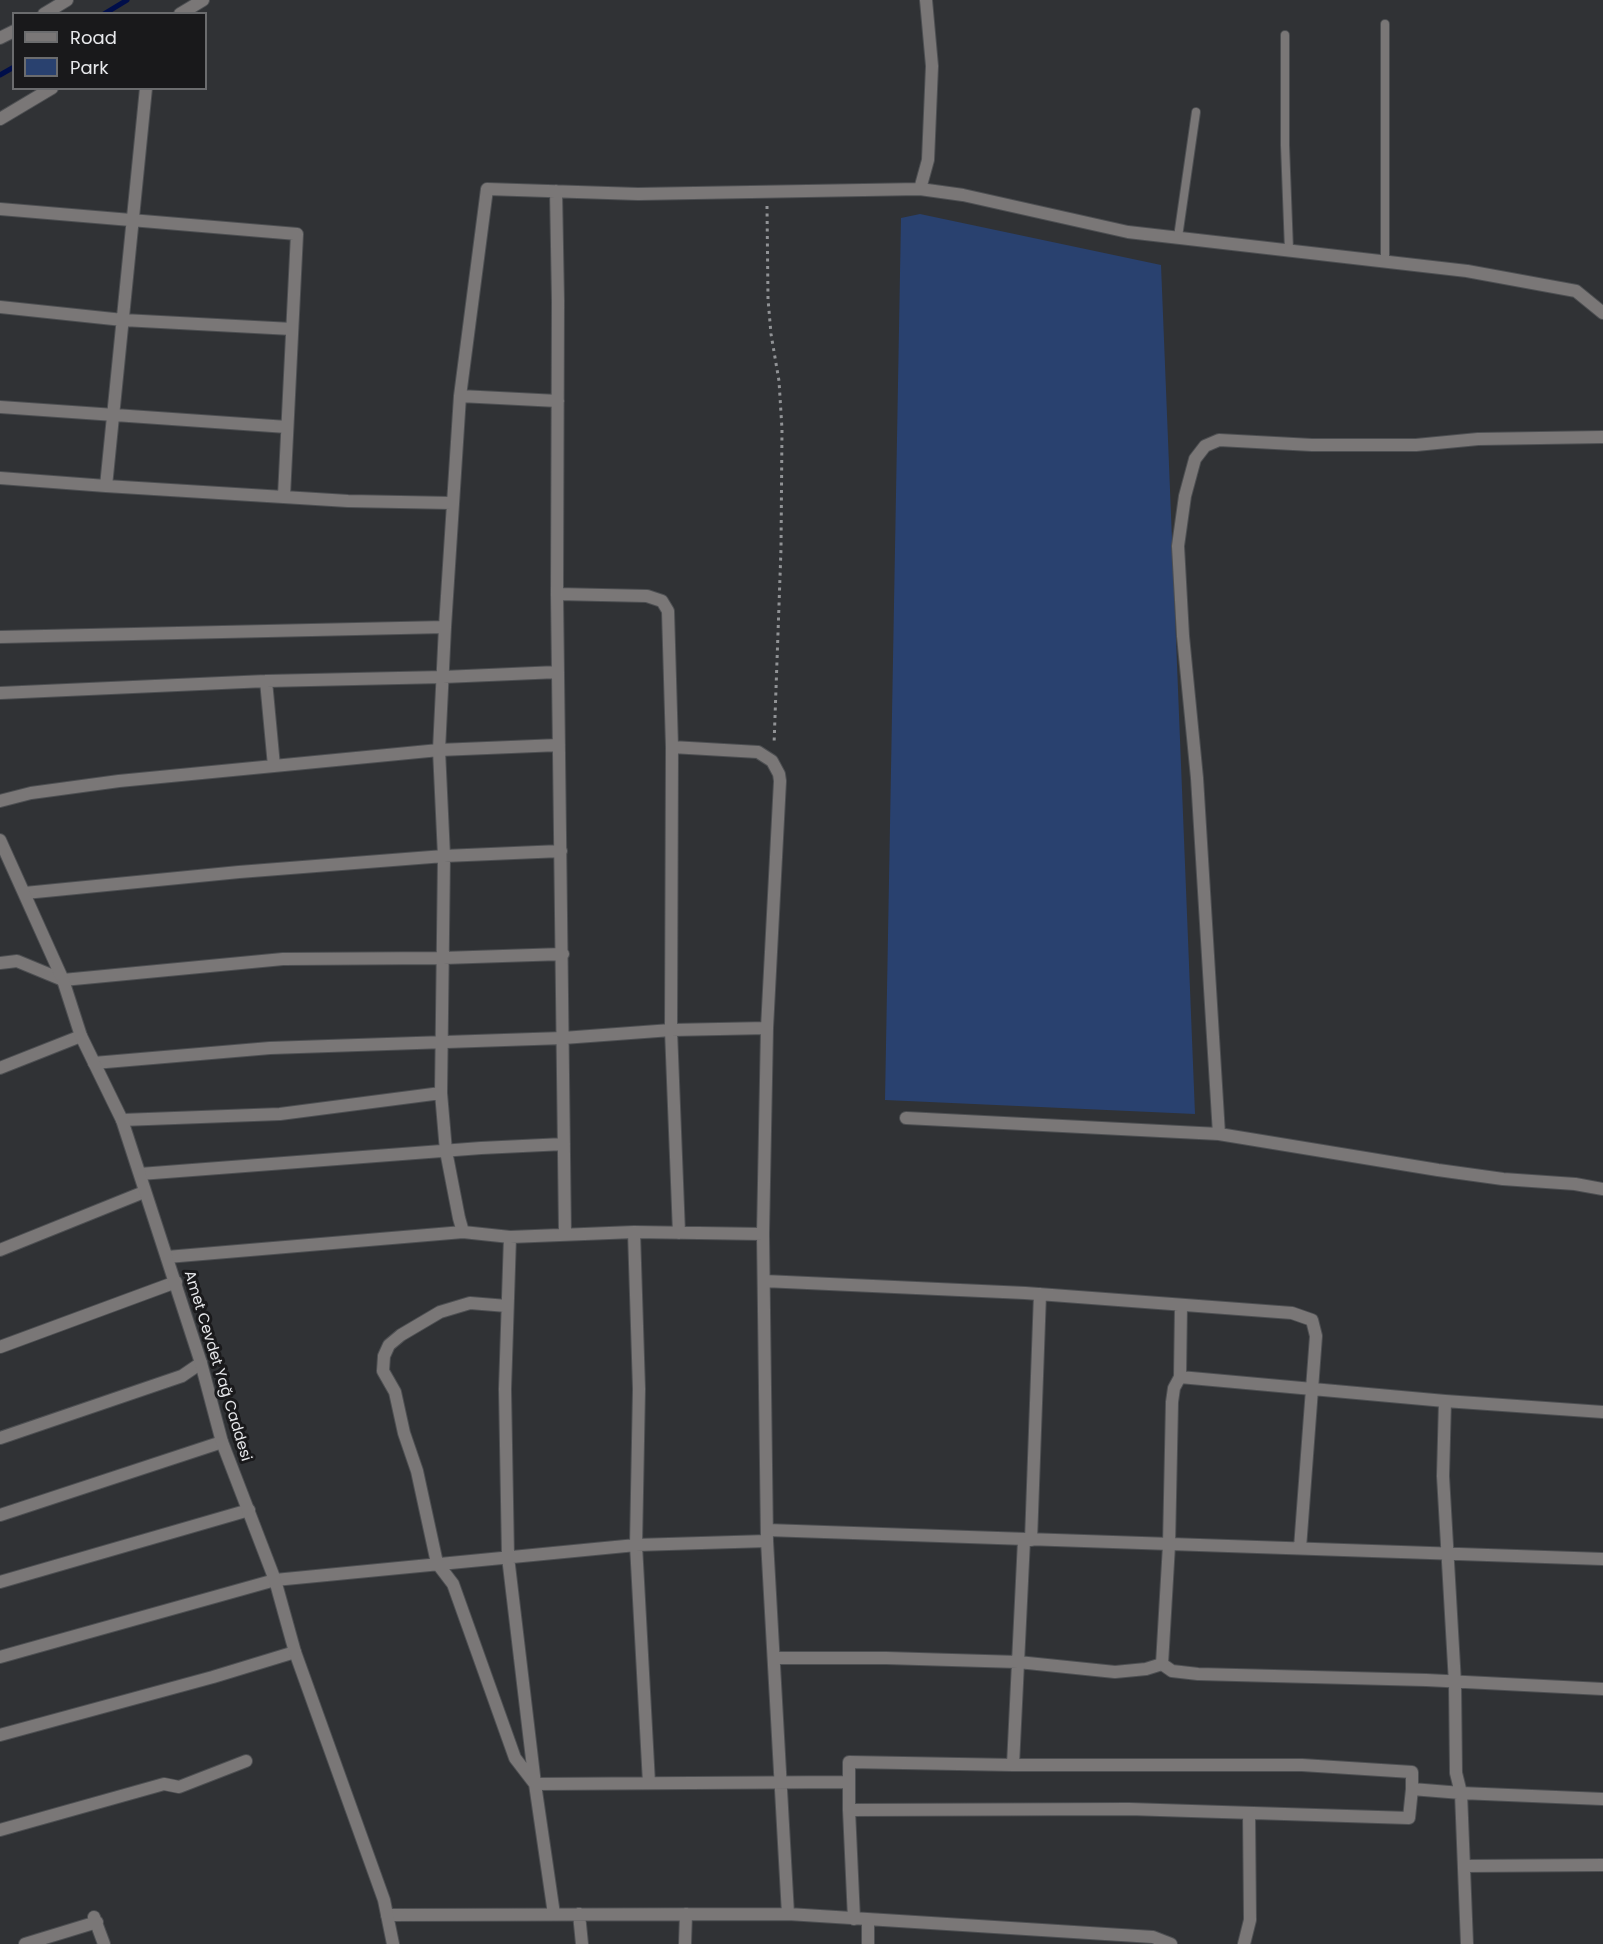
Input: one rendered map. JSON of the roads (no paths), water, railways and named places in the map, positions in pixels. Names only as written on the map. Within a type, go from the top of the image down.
[{"type":"street","points":[[47,12],[67,0]]},
{"type":"street","points":[[183,12],[203,0]]},
{"type":"street","points":[[920,189],[928,160],[932,66],[926,0]]},
{"type":"street","points":[[0,119],[49,90]]},
{"type":"street","points":[[106,486],[146,90]]},
{"type":"street","points":[[463,1232],[446,1151],[441,1093],[444,856],[439,750],[460,396],[487,189],[638,195],[920,189],[963,195],[1128,232],[1467,271],[1576,291],[1603,313]]},
{"type":"street","points":[[556,191],[557,594],[565,1234]]},
{"type":"street","points":[[0,209],[297,234],[284,496]]},
{"type":"street","points":[[0,307],[123,320],[292,329]]},
{"type":"street","points":[[460,396],[558,401]]},
{"type":"street","points":[[0,407],[287,427]]},
{"type":"street","points":[[1219,1134],[1197,778],[1183,636],[1178,546],[1185,496],[1195,459],[1205,446],[1219,440],[1312,445],[1416,445],[1478,439],[1603,437]]},
{"type":"street","points":[[0,478],[106,486],[452,504]]},
{"type":"street","points":[[557,594],[647,596],[662,601],[668,611],[672,747],[671,1030],[679,1233]]},
{"type":"street","points":[[0,637],[445,627]]},
{"type":"street","points":[[0,693],[266,681],[558,672]]},
{"type":"street","points":[[266,681],[274,766]]},
{"type":"street","points":[[0,801],[31,793],[119,781],[439,750],[559,745]]},
{"type":"street","points":[[672,747],[750,750],[765,755],[772,761],[780,781],[766,1028],[763,1234],[767,1535],[788,1914]]},
{"type":"street","name":"Amet Cevdet Yağ Caddesi","points":[[0,840],[63,980],[81,1036],[122,1120],[144,1192],[176,1282],[222,1442],[275,1580],[295,1652],[384,1900],[393,1944]]},
{"type":"street","points":[[25,893],[239,872],[444,856],[561,851]]},
{"type":"street","points":[[0,963],[17,961],[63,980],[283,959],[443,958],[562,954]]},
{"type":"street","points":[[94,1063],[270,1048],[563,1038],[671,1030],[766,1028]]},
{"type":"street","points":[[0,1068],[81,1036]]},
{"type":"street","points":[[122,1120],[280,1114],[441,1093]]},
{"type":"street","points":[[906,1119],[1219,1134],[1438,1170],[1603,1189]]},
{"type":"street","points":[[140,1174],[564,1144]]},
{"type":"street","points":[[0,1250],[144,1192]]},
{"type":"street","points":[[167,1257],[463,1232],[510,1236],[634,1232],[763,1234]]},
{"type":"street","points":[[634,1232],[639,1389],[636,1545],[649,1783]]},
{"type":"street","points":[[510,1236],[505,1389],[508,1557],[535,1784],[554,1914]]},
{"type":"street","points":[[764,1281],[1040,1294],[1292,1313],[1312,1320],[1316,1336],[1300,1548]]},
{"type":"street","points":[[0,1347],[176,1282]]},
{"type":"street","points":[[1013,1765],[1018,1662],[1028,1540],[1040,1294]]},
{"type":"street","points":[[507,1306],[470,1303],[440,1312],[400,1335],[389,1345],[384,1356],[383,1371],[395,1392],[404,1433],[417,1471],[437,1563],[453,1584],[515,1758],[535,1784]]},
{"type":"street","points":[[1162,1664],[1169,1545],[1172,1402],[1174,1388],[1180,1377],[1181,1305]]},
{"type":"street","points":[[0,1438],[182,1376],[201,1363]]},
{"type":"street","points":[[1180,1377],[1445,1401],[1603,1412]]},
{"type":"street","points":[[1445,1401],[1443,1476],[1455,1683],[1456,1773],[1461,1794],[1467,1944]]},
{"type":"street","points":[[0,1515],[222,1442]]},
{"type":"street","points":[[0,1582],[249,1510]]},
{"type":"street","points":[[0,1657],[275,1580],[437,1563],[767,1535],[1028,1540],[1603,1559]]},
{"type":"street","points":[[0,1735],[213,1677],[295,1652]]},
{"type":"street","points":[[774,1658],[886,1658],[1018,1662],[1115,1672],[1146,1669],[1162,1664]]},
{"type":"street","points":[[1162,1664],[1172,1671],[1198,1674],[1415,1680],[1603,1689]]},
{"type":"street","points":[[0,1830],[164,1784],[179,1787],[246,1761]]},
{"type":"street","points":[[849,1810],[1129,1809],[1409,1818],[1412,1772],[1302,1765],[1013,1765],[849,1762],[848,1782],[849,1810],[854,1919]]},
{"type":"street","points":[[535,1784],[848,1782]]},
{"type":"street","points":[[1412,1789],[1461,1794],[1603,1799]]},
{"type":"street","points":[[1244,1944],[1250,1920],[1249,1813]]},
{"type":"street","points":[[1464,1866],[1603,1864]]},
{"type":"street","points":[[579,1914],[582,1944]]},
{"type":"street","points":[[685,1944],[686,1914]]},
{"type":"street","points":[[387,1915],[788,1914],[1133,1940],[1153,1937],[1171,1944]]},
{"type":"street","points":[[25,1944],[95,1919],[104,1944]]},
{"type":"street","points":[[868,1920],[868,1944]]},
{"type":"lane","points":[[1385,261],[1386,24]]},
{"type":"lane","points":[[1285,35],[1285,145],[1289,250]]},
{"type":"lane","points":[[1178,237],[1196,112]]},
{"type":"waterway","points":[[107,12],[127,0]]},
{"type":"waterway","points":[[0,75],[12,68]]}]
